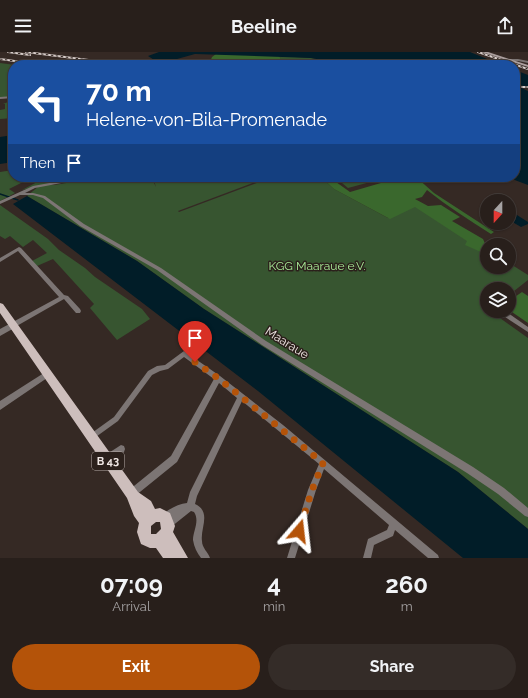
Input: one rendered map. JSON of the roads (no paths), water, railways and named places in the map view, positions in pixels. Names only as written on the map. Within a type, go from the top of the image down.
[{"type":"main road","points":[[484,52],[510,60]]},
{"type":"main road","name":"B 43","points":[[0,306],[133,495],[139,511],[159,526],[180,558]]},
{"type":"main road","name":"B 43","points":[[159,526],[171,558]]},
{"type":"street","points":[[510,60],[518,60]]},
{"type":"street","points":[[2,202],[40,185],[58,182]]},
{"type":"street","points":[[33,194],[40,185]]},
{"type":"street","name":"Maaraue","points":[[15,196],[33,194],[44,197],[82,226],[159,269],[264,343],[470,470],[501,491],[528,514]]},
{"type":"street","points":[[0,260],[19,248],[63,298],[66,297],[78,311]]},
{"type":"street","points":[[0,334],[13,325],[63,298]]},
{"type":"street","points":[[511,318],[528,330]]},
{"type":"street","points":[[91,437],[116,419],[150,373],[159,368],[166,367],[184,354],[242,397],[323,463],[435,558]]},
{"type":"street","points":[[0,406],[47,374]]},
{"type":"street","points":[[133,495],[174,459],[218,378]]},
{"type":"street","points":[[159,526],[190,507],[193,495],[242,397]]},
{"type":"street","points":[[107,460],[121,449]]},
{"type":"street","points":[[291,558],[312,490],[323,463]]},
{"type":"street","points":[[190,507],[200,512],[198,547],[206,558]]},
{"type":"street","points":[[367,558],[371,542],[390,533],[394,524]]},
{"type":"water","points":[[159,52],[470,52],[490,60],[322,60],[311,58],[195,54],[176,60],[154,60],[148,56]]},
{"type":"water","points":[[520,72],[528,75],[528,87],[520,85]]},
{"type":"water","points":[[520,87],[528,91],[528,185],[520,182]]},
{"type":"water","points":[[8,136],[8,163],[0,164],[0,137]]},
{"type":"water","points":[[27,196],[137,261],[204,309],[458,472],[528,529],[528,558],[463,558],[258,391],[13,204]]},
{"type":"water","points":[[516,214],[528,222],[528,224],[521,227],[516,224]]},
{"type":"waterway","points":[[0,194],[18,200]]},
{"type":"railway","points":[[8,52],[30,55]]},
{"type":"railway","points":[[26,52],[89,60]]},
{"type":"railway","points":[[478,52],[502,60]]},
{"type":"railway","points":[[0,59],[8,60]]},
{"type":"railway","points":[[520,66],[528,69]]},
{"type":"railway","points":[[520,87],[528,87]]},
{"type":"park label","name":"KGG Maaraue e.V.","points":[[317,266]]}]
